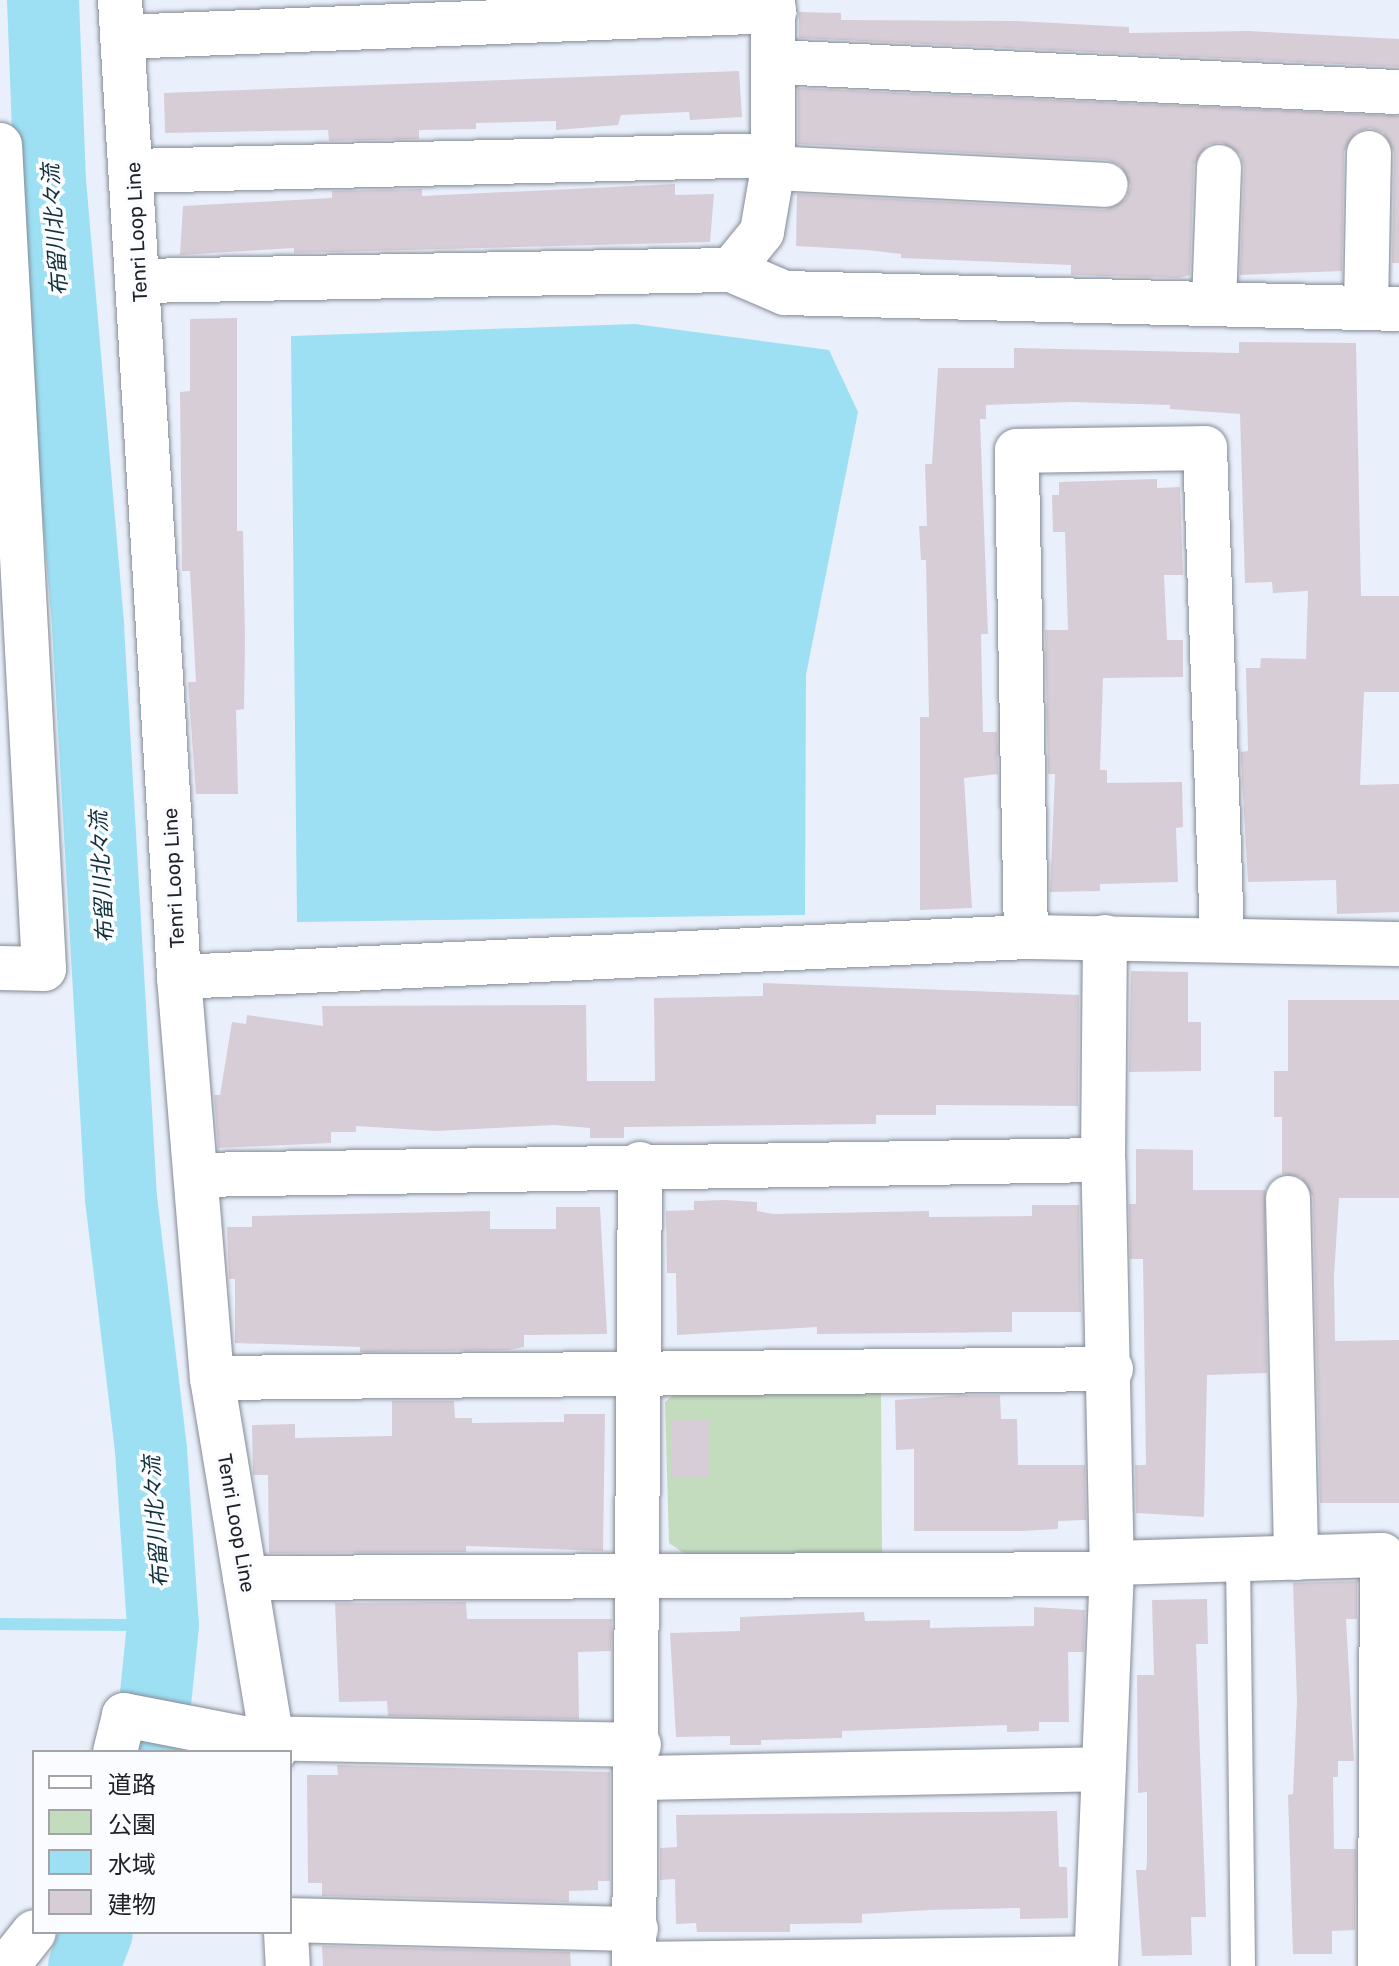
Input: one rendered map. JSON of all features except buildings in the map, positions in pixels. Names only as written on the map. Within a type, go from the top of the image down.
[{"type":"street","points":[[121,18],[774,6],[773,162],[762,232],[731,270]]},
{"type":"street","name":"Tenri Loop Line","points":[[121,18],[134,171],[179,977],[212,1378],[245,1578],[250,1743]]},
{"type":"street","points":[[776,62],[1397,92]]},
{"type":"street","points":[[0,145],[44,969],[0,968]]},
{"type":"street","points":[[140,281],[731,270],[785,293],[1382,308],[1369,153]]},
{"type":"street","points":[[134,171],[773,162],[1106,185]]},
{"type":"street","points":[[1214,304],[1219,167]]},
{"type":"street","points":[[1026,937],[1017,451],[1205,448],[1222,939]]},
{"type":"street","points":[[179,977],[1026,937],[1399,944]]},
{"type":"street","points":[[292,1920],[635,1953],[1096,1962],[1112,1568],[1111,1369],[1103,1160],[1105,937]]},
{"type":"street","points":[[196,1175],[640,1164],[1103,1160]]},
{"type":"street","points":[[635,1953],[639,1761],[640,1164]]},
{"type":"street","points":[[1288,1198],[1296,1558]]},
{"type":"street","points":[[212,1378],[1111,1369]]},
{"type":"street","points":[[245,1578],[639,1578],[1112,1568],[1238,1559],[1382,1555],[1380,1966]]},
{"type":"street","points":[[120,1734],[639,1761],[1104,1769]]},
{"type":"street","points":[[7,1966],[32,1934]]},
{"type":"street","points":[[286,1934],[288,1966]]},
{"type":"lane","points":[[1238,1559],[1243,1966]]},
{"type":"green space","points":[[881,1385],[882,1556],[688,1556],[669,1543],[665,1402],[683,1387]]},
{"type":"water","points":[[635,324],[829,350],[858,412],[806,675],[805,915],[297,922],[291,336]]},
{"type":"waterway","name":"布留川北々流","points":[[43,0],[50,181],[88,626],[121,1198],[151,1450],[163,1625],[150,1750]]},
{"type":"waterway","points":[[0,1624],[163,1625]]},
{"type":"waterway","name":"布留川北々流","points":[[84,1966],[96,1934]]}]
